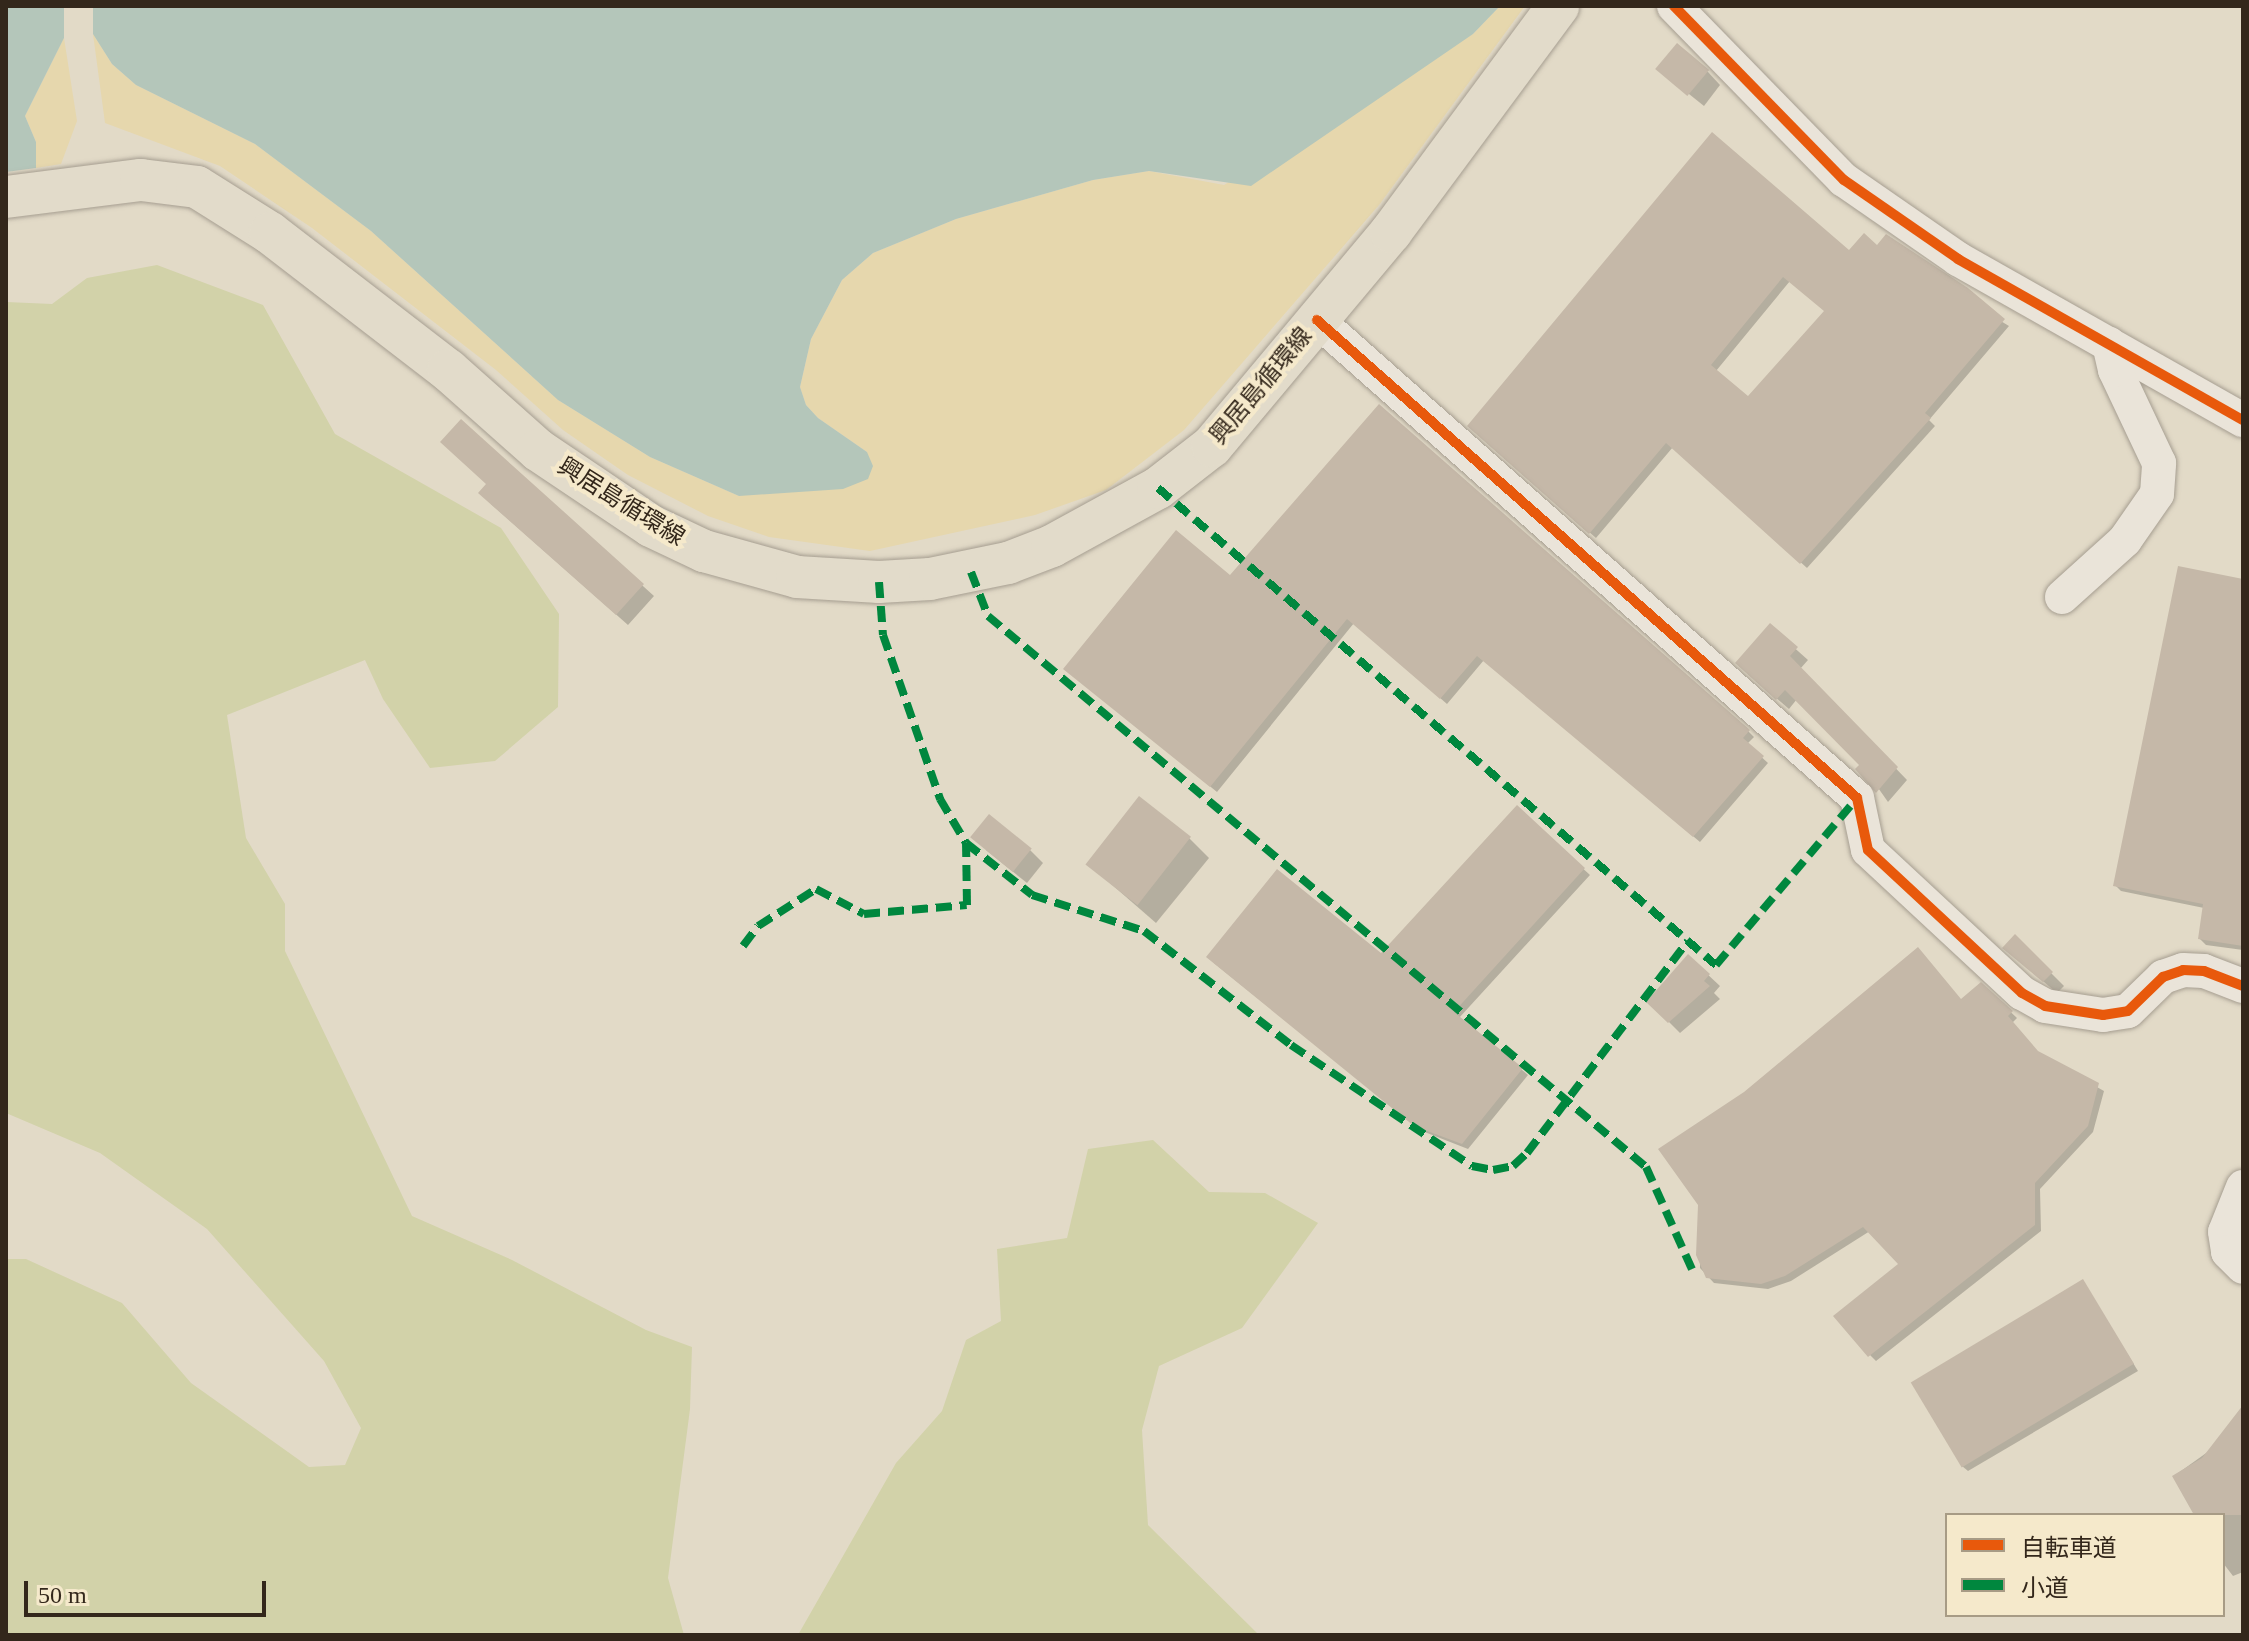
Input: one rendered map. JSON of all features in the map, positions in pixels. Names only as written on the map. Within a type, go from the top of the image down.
[{"type":"main road","name":"興居島循環線","points":[[6,197],[141,180],[197,187],[270,233],[601,496],[704,551],[797,577],[879,582],[971,572],[1037,552],[1102,522],[1212,446],[1458,147],[1558,6]]},
{"type":"street","points":[[1674,6],[1844,180],[1958,259],[2243,420]]},
{"type":"street","points":[[1317,320],[1857,798],[1868,850],[2022,993],[2045,1006],[2103,1015],[2128,1011],[2163,977],[2183,970],[2204,971],[2243,986]]},
{"type":"street","points":[[2062,597],[2125,540],[2157,494],[2159,463],[2115,370],[2109,344]]},
{"type":"street","points":[[2243,1187],[2225,1232],[2228,1252],[2243,1267]]},
{"type":"green space","points":[[157,265],[263,305],[335,434],[501,528],[559,614],[558,707],[495,761],[430,768],[383,699],[365,660],[227,715],[246,838],[285,904],[285,951],[412,1216],[512,1260],[646,1330],[692,1347],[690,1409],[668,1578],[684,1635],[6,1635],[6,1259],[26,1259],[122,1303],[191,1383],[309,1467],[345,1465],[361,1428],[324,1361],[207,1229],[100,1153],[6,1113],[6,302],[52,304],[87,278]]},
{"type":"green space","points":[[1153,1140],[1209,1192],[1265,1193],[1318,1223],[1242,1328],[1159,1366],[1142,1430],[1148,1525],[1259,1635],[798,1635],[896,1463],[942,1411],[966,1340],[1001,1321],[997,1249],[1067,1238],[1088,1149]]},
{"type":"sand","points":[[1500,6],[1525,6],[1379,205],[1184,430],[1106,490],[1035,515],[870,551],[769,537],[708,516],[628,475],[563,430],[496,370],[312,228],[220,166],[105,123],[93,34],[112,64],[136,85],[255,144],[371,231],[558,400],[650,457],[739,496],[867,452],[818,418],[806,405],[800,387],[811,339],[842,280],[873,253],[956,219],[1093,180],[1149,171],[1224,185],[1473,34]]},
{"type":"sand","points":[[64,38],[77,121],[61,164],[36,168],[36,142],[25,116]]},
{"type":"shaded area","points":[[6,6],[64,6],[64,38],[25,116],[36,142],[36,168],[6,172]]},
{"type":"shaded area","points":[[93,6],[1500,6],[1473,34],[1251,186],[1149,171],[1093,180],[956,219],[873,253],[842,280],[811,339],[800,387],[806,405],[818,418],[867,452],[873,466],[868,479],[843,489],[739,496],[650,457],[558,400],[371,231],[255,144],[136,85],[112,64],[93,34]]},
{"type":"building","points":[[1677,43],[1709,70],[1687,96],[1655,69]]},
{"type":"building","points":[[1712,132],[1849,250],[1864,233],[1877,245],[1886,234],[1968,288],[2005,319],[1925,413],[1931,418],[1800,564],[1666,443],[1589,534],[1467,426]],"holes":[[[1783,277],[1824,311],[1748,396],[1711,365]]]},
{"type":"building","points":[[1379,404],[1750,730],[1743,738],[1764,756],[1693,837],[1477,656],[1440,699],[1347,619],[1210,787],[1063,669],[1176,530],[1230,575]]},
{"type":"building","points":[[461,419],[644,584],[616,615],[478,493],[486,484],[440,442]]},
{"type":"building","points":[[2178,566],[2243,579],[2243,946],[2198,939],[2203,904],[2113,886]]},
{"type":"building","points":[[1770,623],[1798,647],[1790,656],[1898,767],[1876,793],[1855,769],[1859,765],[1785,690],[1776,700],[1735,663]]},
{"type":"building","points":[[1139,796],[1191,837],[1137,905],[1085,865]]},
{"type":"building","points":[[1517,805],[1585,868],[1454,1012],[1523,1068],[1462,1144],[1414,1126],[1206,957],[1277,869],[1381,953]]},
{"type":"building","points":[[989,814],[1032,849],[1013,872],[970,837]]},
{"type":"building","points":[[2015,934],[2053,972],[2043,982],[2002,948]]},
{"type":"building","points":[[1918,947],[1961,999],[1981,982],[2013,1011],[2008,1016],[2038,1051],[2099,1083],[2088,1126],[2035,1183],[2035,1225],[1868,1357],[1833,1316],[1898,1264],[1863,1227],[1785,1276],[1761,1284],[1706,1278],[1696,1255],[1698,1205],[1658,1149],[1744,1092]]},
{"type":"building","points":[[1688,954],[1710,974],[1704,981],[1710,986],[1668,1023],[1646,1002]]},
{"type":"building","points":[[2083,1279],[2134,1364],[1962,1467],[1911,1383]]},
{"type":"building","points":[[2243,1405],[2243,1515],[2193,1513],[2172,1476],[2202,1458]]},
{"type":"marked path","points":[[1158,488],[1716,965],[1857,798]]},
{"type":"marked path","points":[[971,572],[988,616],[1646,1167],[1695,1276]]},
{"type":"marked path","points":[[879,582],[883,635],[940,799],[966,843],[1032,895],[1144,931],[1291,1045],[1472,1166],[1493,1170],[1513,1166],[1527,1153],[1688,941]]},
{"type":"marked path","points":[[743,946],[758,926],[816,889],[864,914],[967,905],[966,843]]},
{"type":"cycle path","points":[[1674,6],[1844,180],[1958,259],[2243,420]]},
{"type":"cycle path","points":[[1317,320],[1857,798],[1868,850],[2022,993],[2045,1006],[2103,1015],[2128,1011],[2163,977],[2183,970],[2204,971],[2243,986]]}]
